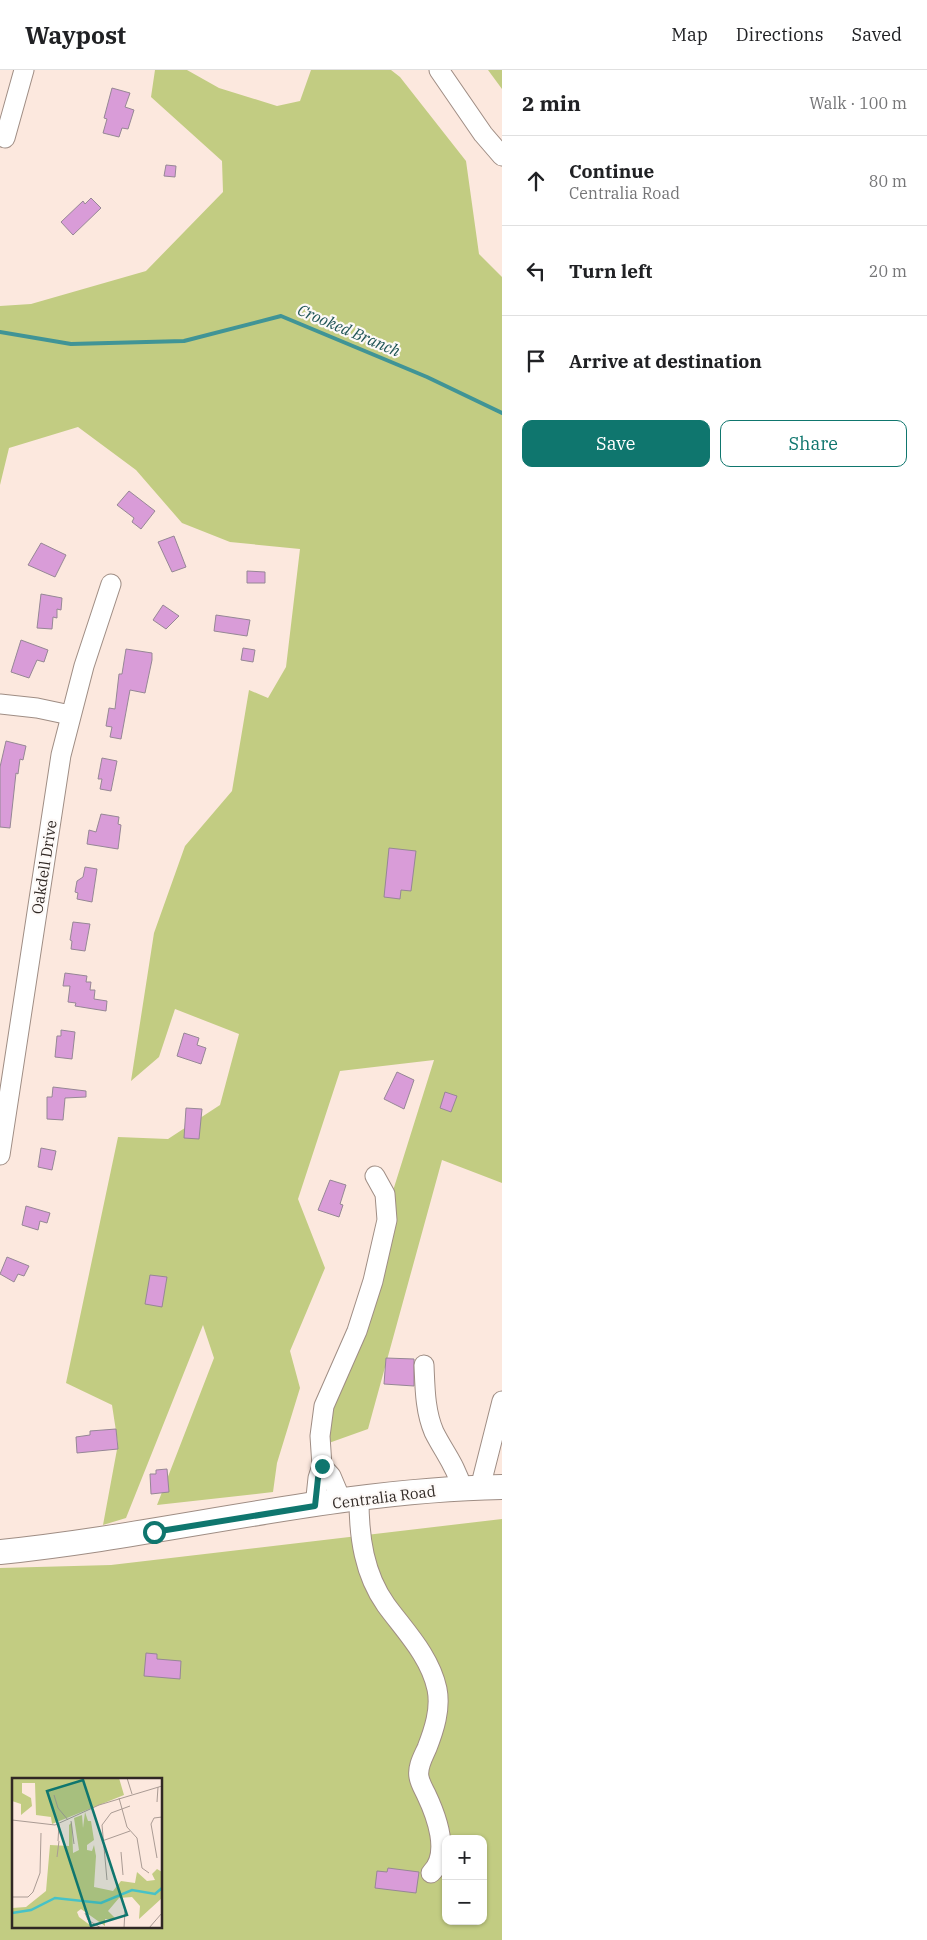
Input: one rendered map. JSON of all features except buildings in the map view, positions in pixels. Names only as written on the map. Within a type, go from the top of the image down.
[{"type":"main road","name":"Centralia Road","points":[[0,1552],[154,1532],[351,1501],[481,1488]]},
{"type":"street","points":[[5,138],[24,70]]},
{"type":"street","points":[[439,70],[483,134],[502,156]]},
{"type":"street","name":"Oakdell Drive","points":[[0,1155],[4,1095],[61,755],[70,715],[111,584]]},
{"type":"street","points":[[0,704],[37,708],[70,715]]},
{"type":"street","points":[[315,1506],[318,1478],[322,1466],[320,1436],[324,1406],[357,1331],[373,1282],[388,1220],[385,1194],[375,1176]]},
{"type":"street","points":[[424,1365],[426,1406],[432,1423],[458,1472],[481,1488],[502,1401]]},
{"type":"street","points":[[322,1466],[351,1501],[368,1571],[386,1605],[416,1643],[436,1689],[435,1723],[418,1770],[419,1778],[435,1818],[440,1842],[441,1854],[438,1864],[431,1873]]},
{"type":"green space","points":[[155,70],[187,70],[219,88],[277,106],[300,101],[311,70],[391,70],[400,77],[466,161],[479,254],[502,277],[502,1183],[442,1160],[368,1429],[312,1449],[434,1060],[340,1071],[298,1199],[325,1268],[290,1351],[300,1388],[277,1463],[273,1492],[157,1505],[214,1358],[203,1325],[126,1518],[103,1525],[118,1444],[112,1405],[66,1383],[118,1137],[168,1139],[220,1105],[239,1034],[175,1009],[159,1057],[131,1081],[154,933],[185,846],[232,791],[249,690],[268,698],[286,667],[300,549],[230,542],[182,523],[136,470],[78,427],[9,448],[0,485],[0,306],[31,304],[146,271],[223,192],[222,161],[151,97]]},
{"type":"green space","points":[[488,70],[502,70],[502,89]]},
{"type":"green space","points":[[502,1519],[502,1940],[0,1940],[0,1568],[111,1565]]},
{"type":"waterway","name":"Crooked Branch","points":[[0,332],[71,344],[184,341],[281,316],[427,377],[502,413]]},
{"type":"route","points":[[154,1532],[315,1506],[318,1478],[322,1466]]}]
